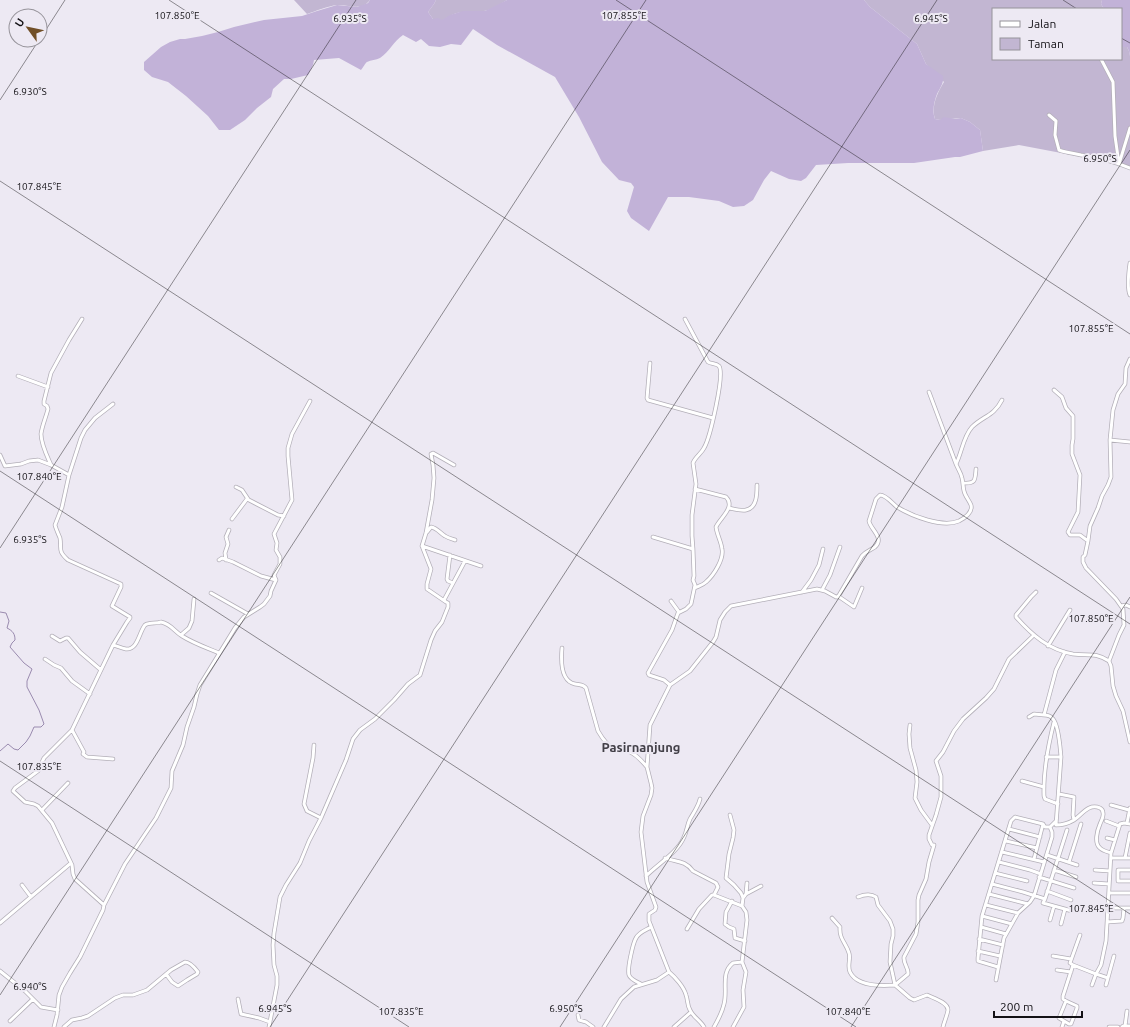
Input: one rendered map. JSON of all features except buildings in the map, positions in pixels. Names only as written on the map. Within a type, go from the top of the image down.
[{"type":"street","points":[[1101,60],[1112,82],[1115,136],[1119,164]]},
{"type":"street","points":[[1050,115],[1056,121],[1055,135],[1060,150],[1130,168]]},
{"type":"street","points":[[1119,164],[1130,128]]},
{"type":"street","points":[[1130,263],[1128,292],[1130,295]]},
{"type":"street","points":[[50,465],[41,436],[48,409],[48,406],[44,403],[52,370],[82,319]]},
{"type":"street","points":[[670,685],[664,680],[648,674],[672,630],[679,612],[690,606],[695,588],[692,580],[694,576],[694,549],[692,536],[692,515],[696,478],[693,462],[705,446],[718,400],[721,377],[721,370],[717,365],[710,364],[708,362],[685,319]]},
{"type":"street","points":[[1130,359],[1126,368],[1125,384],[1118,394],[1114,404],[1112,416],[1110,440],[1111,477],[1090,526],[1085,555],[1083,557],[1084,565],[1088,571],[1116,600],[1121,606],[1123,612],[1124,625],[1110,661],[1114,692],[1123,710],[1130,742]]},
{"type":"street","points":[[650,363],[648,400],[713,418]]},
{"type":"street","points":[[18,376],[48,387]]},
{"type":"street","points":[[1054,390],[1062,397],[1066,408],[1073,416],[1072,454],[1080,475],[1078,512],[1068,532],[1070,535],[1080,535],[1088,541]]},
{"type":"street","points":[[838,596],[862,556],[875,547],[878,542],[878,536],[868,522],[878,496],[882,495],[897,507],[933,522],[950,523],[958,521],[969,514],[971,505],[965,493],[962,478],[929,392]]},
{"type":"street","points":[[956,464],[969,432],[977,423],[994,412],[1000,406],[1002,400]]},
{"type":"street","points":[[54,1027],[58,1010],[59,995],[62,987],[80,957],[125,864],[156,818],[171,788],[172,771],[183,745],[198,690],[235,628],[244,617],[260,607],[268,599],[276,580],[274,575],[280,564],[280,557],[276,550],[277,543],[274,534],[292,500],[288,456],[289,441],[310,401]]},
{"type":"street","points":[[104,905],[75,878],[71,863],[52,823],[42,810],[34,804],[25,802],[14,792],[14,789],[38,771],[44,758],[72,730],[113,645],[130,618],[128,615],[112,606],[121,584],[68,560],[60,550],[60,538],[55,526],[62,507],[69,475],[81,438],[85,430],[95,418],[113,404]]},
{"type":"street","points":[[1110,440],[1130,442]]},
{"type":"street","points":[[269,1027],[277,986],[277,976],[274,965],[274,933],[280,899],[286,885],[300,863],[309,840],[321,818],[353,739],[360,730],[375,719],[394,700],[408,684],[420,675],[431,640],[435,631],[442,622],[448,607],[448,603],[427,589],[431,570],[422,546],[432,500],[434,478],[431,454],[433,453],[454,465]]},
{"type":"street","points":[[0,455],[6,466],[38,460],[69,475]]},
{"type":"street","points":[[963,483],[973,482],[975,479],[976,469]]},
{"type":"street","points":[[729,508],[742,510],[748,509],[756,501],[757,485]]},
{"type":"street","points":[[236,487],[242,490],[248,499],[278,515],[284,516]]},
{"type":"street","points":[[695,489],[726,497],[729,500],[729,508],[716,527],[722,550],[720,562],[717,569],[708,580],[695,588]]},
{"type":"street","points":[[232,519],[248,499]]},
{"type":"street","points":[[426,533],[430,527],[432,527],[441,532],[444,536],[455,540]]},
{"type":"street","points":[[226,560],[225,552],[228,544],[226,537],[229,530]]},
{"type":"street","points":[[654,537],[694,549]]},
{"type":"street","points":[[422,546],[481,566]]},
{"type":"street","points":[[822,590],[830,575],[840,547]]},
{"type":"street","points":[[802,592],[819,566],[823,549]]},
{"type":"street","points":[[450,555],[447,580],[453,583]]},
{"type":"street","points":[[219,560],[222,558],[261,576],[276,580]]},
{"type":"street","points":[[444,600],[465,560]]},
{"type":"street","points":[[704,1027],[691,1012],[687,1003],[686,994],[677,980],[669,972],[651,927],[648,915],[656,909],[646,876],[641,832],[643,816],[652,788],[646,766],[650,725],[670,685],[690,671],[713,642],[716,637],[720,620],[731,606],[817,589],[836,597],[838,596],[854,606],[862,588]]},
{"type":"street","points":[[1036,592],[1016,616],[1034,635],[1048,646],[1064,652],[1093,655],[1110,661]]},
{"type":"street","points":[[211,593],[248,614]]},
{"type":"street","points":[[181,635],[189,628],[192,621],[194,599]]},
{"type":"street","points":[[670,601],[679,612]]},
{"type":"street","points":[[1121,606],[1126,605],[1130,607]]},
{"type":"street","points":[[1048,646],[1070,610]]},
{"type":"street","points":[[113,645],[126,649],[131,648],[135,644],[144,626],[148,623],[157,624],[161,622],[167,623],[181,635],[220,653]]},
{"type":"street","points":[[832,918],[840,928],[840,933],[849,954],[849,970],[852,976],[864,983],[877,986],[895,984],[908,974],[903,961],[918,927],[918,900],[926,879],[934,845],[932,845],[929,839],[929,832],[941,797],[941,776],[936,763],[937,759],[943,752],[954,731],[963,719],[992,692],[998,683],[1009,659],[1034,635]]},
{"type":"street","points":[[52,636],[59,640],[68,638],[80,652],[101,670]]},
{"type":"street","points":[[562,648],[561,666],[563,671],[567,679],[571,682],[582,684],[586,688],[598,731],[604,741],[616,750],[624,750],[633,753],[646,766]]},
{"type":"street","points":[[1044,714],[1056,670],[1064,652]]},
{"type":"street","points":[[45,659],[62,668],[72,681],[90,694]]},
{"type":"street","points":[[1029,717],[1034,714],[1051,716],[1058,735],[1061,757],[1056,824],[1064,824],[1074,820],[1092,806],[1102,810],[1103,817],[1098,827],[1097,842],[1099,847],[1111,853]]},
{"type":"street","points":[[1054,721],[1046,757],[1044,798],[1058,804]]},
{"type":"street","points":[[910,725],[909,741],[916,770],[917,782],[915,798],[921,810],[932,825]]},
{"type":"street","points":[[72,730],[84,752],[83,754],[87,757],[113,759]]},
{"type":"street","points":[[314,745],[304,804],[307,811],[321,818]]},
{"type":"street","points":[[1046,757],[1061,757]]},
{"type":"street","points":[[1022,781],[1044,787]]},
{"type":"street","points":[[42,810],[68,783]]},
{"type":"street","points":[[1059,794],[1074,797],[1074,820]]},
{"type":"street","points":[[646,876],[682,842],[700,799]]},
{"type":"street","points":[[1092,985],[1101,965],[1106,941],[1111,853],[1119,826],[1121,823],[1128,823],[1130,809],[1111,805]]},
{"type":"street","points":[[730,814],[734,830],[726,878],[736,887],[743,898]]},
{"type":"street","points":[[998,967],[979,962],[979,939],[982,916],[1012,819],[1015,817],[1043,824],[1045,827],[1050,826],[1056,821]]},
{"type":"street","points":[[1106,821],[1119,826]]},
{"type":"street","points":[[1034,859],[1043,824]]},
{"type":"street","points":[[1069,862],[1081,824]]},
{"type":"street","points":[[996,980],[1002,945],[1006,934],[1018,913],[1034,896],[1053,835],[1050,826]]},
{"type":"street","points":[[1009,829],[1040,838]]},
{"type":"street","points":[[1067,830],[1043,903],[1072,911]]},
{"type":"street","points":[[1125,858],[1130,833]]},
{"type":"street","points":[[1107,838],[1115,840]]},
{"type":"street","points":[[1006,840],[1037,848]]},
{"type":"street","points":[[1002,852],[1044,862]]},
{"type":"street","points":[[1047,855],[1077,865]]},
{"type":"street","points":[[665,858],[672,861],[680,861],[693,871],[716,883],[718,887],[714,894],[699,908],[687,929]]},
{"type":"street","points":[[1111,858],[1130,858]]},
{"type":"street","points":[[999,862],[1074,888]]},
{"type":"street","points":[[0,924],[71,863]]},
{"type":"street","points":[[1054,870],[1076,877]]},
{"type":"street","points":[[1095,870],[1110,871]]},
{"type":"street","points":[[1130,870],[1118,870],[1118,882],[1130,881]]},
{"type":"street","points":[[995,873],[1027,881]]},
{"type":"street","points":[[746,894],[747,883]]},
{"type":"street","points":[[1094,883],[1109,884]]},
{"type":"street","points":[[992,884],[1045,899]]},
{"type":"street","points":[[22,885],[31,897]]},
{"type":"street","points":[[742,906],[743,898],[746,894],[761,886]]},
{"type":"street","points":[[1047,891],[1072,900]]},
{"type":"street","points":[[1109,893],[1130,893]]},
{"type":"street","points":[[714,894],[742,906],[746,912],[747,920],[742,962],[746,972],[743,990],[744,1007],[733,1027]]},
{"type":"street","points":[[989,894],[1028,904]]},
{"type":"street","points":[[858,896],[872,895],[876,897],[878,905],[892,924],[894,932],[891,944],[890,962],[895,984],[914,1000],[927,995],[945,1004],[948,1011],[943,1027]]},
{"type":"street","points":[[732,901],[726,912],[725,924],[734,929],[735,938],[745,941]]},
{"type":"street","points":[[986,905],[1018,913]]},
{"type":"street","points":[[1050,920],[1054,906]]},
{"type":"street","points":[[1108,908],[1130,908]]},
{"type":"street","points":[[1107,922],[1122,921],[1124,908]]},
{"type":"street","points":[[1062,924],[1065,909]]},
{"type":"street","points":[[982,916],[1012,924]]},
{"type":"street","points":[[641,984],[628,973],[629,966],[636,938],[643,931],[651,927]]},
{"type":"street","points":[[981,927],[1006,934]]},
{"type":"street","points":[[1066,1001],[1059,1018],[1071,1024],[1077,1006],[1063,999],[1063,996],[1073,965],[1070,963],[1080,935]]},
{"type":"street","points":[[979,939],[1002,945]]},
{"type":"street","points":[[978,951],[1000,956]]},
{"type":"street","points":[[1053,956],[1072,959]]},
{"type":"street","points":[[1106,985],[1114,956]]},
{"type":"street","points":[[64,1027],[72,1020],[88,1016],[115,998],[123,995],[133,995],[147,990],[166,974],[171,970],[186,962],[198,972],[178,986],[166,974]]},
{"type":"street","points":[[714,1027],[724,1006],[726,972],[733,963],[742,962]]},
{"type":"street","points":[[1073,965],[1108,978]]},
{"type":"street","points":[[1057,970],[1071,972]]},
{"type":"street","points":[[0,971],[25,991],[42,1008],[58,1010]]},
{"type":"street","points":[[604,1027],[621,999],[634,987],[657,980],[669,972]]},
{"type":"street","points":[[10,1021],[33,999]]},
{"type":"street","points":[[238,999],[241,1014],[270,1022]]},
{"type":"street","points":[[674,1027],[691,1012]]},
{"type":"street","points":[[1127,1012],[1123,1026],[1130,1026]]},
{"type":"street","points":[[578,1015],[579,1020],[586,1022],[593,1027]]},
{"type":"street","points":[[1062,1027],[1064,1021]]},
{"type":"street","points":[[1109,1027],[1118,1027]]},
{"type":"green space","points":[[294,0],[370,0],[363,6],[359,7],[337,5],[326,7],[307,14]]},
{"type":"green space","points":[[436,0],[507,0],[496,7],[487,10],[453,14],[442,21],[433,19],[428,12]]},
{"type":"green space","points":[[864,0],[1102,0],[1101,4],[1103,8],[992,8],[992,60],[1122,60],[1122,47],[1127,47],[1130,56],[1130,166],[1019,145],[983,151],[980,130],[970,122],[961,118],[935,119],[935,100],[944,82],[926,64],[917,44],[870,7]]},
{"type":"shaded area","points":[[370,0],[436,0],[428,12],[433,19],[438,18],[442,20],[450,15],[463,11],[485,11],[507,0],[864,0],[870,7],[917,44],[926,64],[943,76],[942,83],[934,103],[935,119],[940,120],[944,117],[955,119],[961,118],[970,122],[980,130],[983,151],[960,157],[914,163],[848,163],[816,165],[806,178],[801,181],[789,179],[771,171],[764,180],[753,200],[744,206],[733,207],[719,201],[689,197],[668,197],[649,231],[631,218],[627,211],[634,187],[631,183],[619,180],[602,162],[579,117],[555,77],[497,45],[473,29],[461,45],[451,44],[440,47],[429,46],[421,39],[416,42],[403,35],[383,56],[367,62],[361,70],[339,58],[314,60],[308,75],[284,79],[273,89],[271,97],[245,120],[230,130],[219,130],[208,116],[186,96],[168,82],[152,77],[144,70],[144,62],[161,47],[170,42],[202,36],[264,20],[302,16],[337,5],[357,7],[368,3]]},
{"type":"shaded area","points":[[1102,0],[1130,0],[1130,56],[1127,47],[1122,47],[1122,8],[1103,8],[1101,4]]},
{"type":"waterway","points":[[0,612],[6,613],[9,621],[7,628],[15,636],[15,640],[10,647],[24,663],[32,669],[27,681],[27,687],[39,710],[44,724],[41,727],[34,727],[26,742],[18,750],[14,749],[8,744],[0,751]]},
{"type":"district","name":"Pasirnanjung","points":[[641,747]]}]
